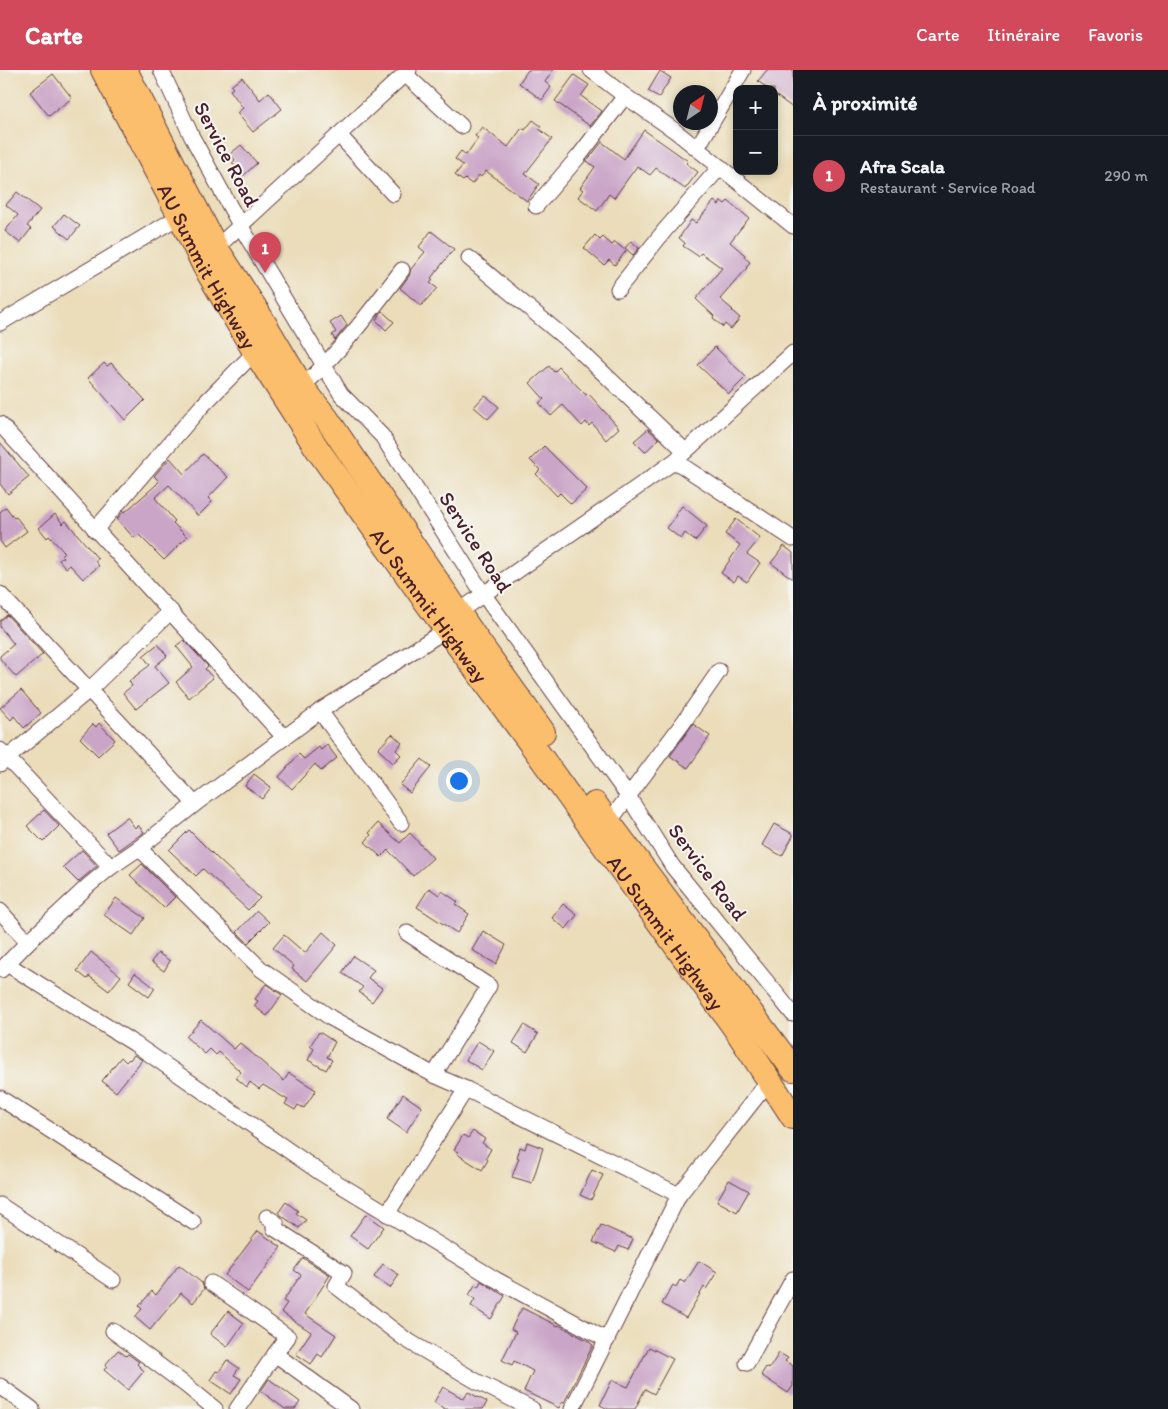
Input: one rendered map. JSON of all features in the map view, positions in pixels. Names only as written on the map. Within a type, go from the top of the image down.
[{"type":"main road","name":"AU Summit Highway","points":[[103,70],[206,267],[255,352],[318,450],[427,603],[452,620],[608,822],[793,1069]]},
{"type":"main road","name":"AU Summit Highway","points":[[127,72],[216,248],[257,311],[302,387],[327,419],[534,748],[737,1031],[793,1117]]},
{"type":"street","name":"Service Road","points":[[161,70],[192,137],[240,225],[341,394],[382,436],[484,595],[628,796],[674,867],[793,1014]]},
{"type":"street","points":[[591,70],[674,130],[793,226]]},
{"type":"street","points":[[696,148],[743,70]]},
{"type":"street","points":[[216,248],[407,72],[461,126]]},
{"type":"street","points":[[536,206],[579,156],[625,96]]},
{"type":"street","points":[[339,135],[393,194]]},
{"type":"street","points":[[618,289],[664,230],[720,167]]},
{"type":"street","points":[[0,323],[180,216]]},
{"type":"street","points":[[469,258],[577,348],[680,456],[793,539]]},
{"type":"street","points":[[302,387],[324,367],[402,270]]},
{"type":"street","points":[[95,530],[202,407],[255,352]]},
{"type":"street","points":[[607,1340],[495,1280],[387,1214],[321,1173],[135,1044],[4,968],[28,942],[111,867],[139,848],[284,737],[452,620],[484,595],[680,456],[793,353]]},
{"type":"street","points":[[0,424],[284,737]]},
{"type":"street","points":[[0,594],[195,804]]},
{"type":"street","points":[[111,867],[3,758],[89,690],[171,611]]},
{"type":"street","points":[[608,822],[683,723],[719,671]]},
{"type":"street","points":[[320,712],[401,823]]},
{"type":"street","points":[[139,848],[261,969],[331,1018],[434,1075],[466,1089],[679,1195]]},
{"type":"street","points":[[0,911],[28,942]]},
{"type":"street","points":[[407,933],[489,986],[434,1075]]},
{"type":"street","points":[[572,1409],[679,1195],[769,1081]]},
{"type":"street","points":[[387,1214],[466,1089]]},
{"type":"street","points":[[0,1098],[193,1222]]},
{"type":"street","points":[[0,1205],[113,1280]]},
{"type":"street","points":[[267,1216],[276,1223],[274,1228],[344,1273],[336,1286],[405,1339],[476,1381],[532,1409]]},
{"type":"street","points":[[747,1363],[793,1279]]},
{"type":"street","points":[[211,1283],[288,1337],[237,1409]]},
{"type":"street","points":[[113,1331],[187,1386],[214,1409]]},
{"type":"street","points":[[275,1354],[351,1409]]},
{"type":"street","points":[[0,1386],[32,1409]]},
{"type":"building","points":[[528,70],[553,70],[545,82],[551,87],[542,100],[519,83]]},
{"type":"building","points":[[767,70],[793,70],[793,108],[778,97],[778,85],[763,85],[758,81]]},
{"type":"building","points":[[660,71],[671,78],[659,97],[648,91]]},
{"type":"building","points":[[53,74],[72,98],[49,116],[30,92]]},
{"type":"building","points":[[574,75],[589,85],[581,96],[602,111],[590,126],[555,101]]},
{"type":"building","points":[[242,77],[260,100],[269,92],[282,109],[253,132],[237,113],[243,108],[230,90],[233,88],[231,86]]},
{"type":"building","points":[[533,120],[541,126],[539,129],[552,139],[525,174],[539,184],[527,201],[486,171],[481,177],[479,175],[472,184],[465,179],[463,181],[455,175],[463,165],[455,159],[461,151],[466,155],[478,138],[475,136],[482,127],[508,147],[522,128],[525,130]]},
{"type":"building","points":[[644,130],[688,161],[686,163],[698,172],[685,189],[656,168],[650,175],[637,166],[614,198],[609,194],[597,211],[578,197],[583,190],[580,188],[595,167],[587,161],[602,142],[624,159]]},
{"type":"building","points":[[241,145],[257,163],[243,176],[232,163],[235,160],[230,154]]},
{"type":"building","points":[[17,192],[40,210],[27,226],[31,229],[20,243],[5,231],[18,215],[6,205]]},
{"type":"building","points":[[714,201],[719,205],[721,201],[725,204],[728,201],[749,218],[730,242],[750,262],[720,299],[740,318],[731,329],[725,324],[723,327],[696,299],[722,268],[701,253],[698,256],[683,246],[685,243],[679,238],[691,220],[696,223]]},
{"type":"building","points":[[64,214],[80,226],[69,239],[54,226]]},
{"type":"building","points":[[431,231],[454,249],[431,278],[433,280],[430,283],[437,288],[421,306],[400,288],[409,276],[411,269],[425,252],[419,247]]},
{"type":"building","points":[[595,235],[600,240],[603,237],[612,245],[615,242],[626,251],[615,265],[609,260],[604,265],[584,248]]},
{"type":"building","points":[[631,241],[639,248],[633,255],[625,248]]},
{"type":"building","points":[[382,311],[394,322],[386,330],[376,320]]},
{"type":"building","points":[[341,316],[347,325],[335,340],[332,335],[336,332],[330,323]]},
{"type":"building","points":[[715,347],[746,377],[729,394],[698,365]]},
{"type":"building","points":[[104,363],[107,366],[111,363],[145,400],[125,420],[88,378]]},
{"type":"building","points":[[549,366],[554,372],[559,367],[586,395],[588,393],[619,428],[606,440],[592,423],[589,426],[586,422],[582,426],[563,405],[551,416],[539,403],[544,399],[530,383]]},
{"type":"building","points":[[485,395],[499,407],[488,419],[474,407]]},
{"type":"building","points":[[648,429],[659,439],[645,452],[634,441]]},
{"type":"building","points":[[0,442],[29,477],[8,494],[0,484]]},
{"type":"building","points":[[544,446],[587,489],[571,504],[560,493],[557,496],[536,474],[540,470],[530,460]]},
{"type":"building","points":[[203,454],[228,477],[208,498],[212,502],[198,516],[169,485],[155,498],[175,521],[173,523],[187,537],[164,560],[138,534],[134,538],[117,519],[156,485],[159,481],[154,476],[170,458],[184,474]]},
{"type":"building","points":[[682,506],[707,526],[695,541],[685,533],[681,539],[667,528]]},
{"type":"building","points":[[6,507],[27,531],[5,548],[0,541],[0,512]]},
{"type":"building","points":[[55,514],[63,524],[66,521],[98,559],[95,561],[99,566],[83,579],[70,565],[66,568],[59,560],[63,557],[61,555],[64,552],[49,536],[47,538],[39,528]]},
{"type":"building","points":[[736,519],[760,538],[747,554],[760,563],[747,582],[738,576],[734,582],[721,573],[740,545],[725,534]]},
{"type":"building","points":[[784,546],[793,553],[793,579],[771,563]]},
{"type":"building","points":[[7,615],[43,654],[16,677],[0,659],[0,656],[14,644],[0,627],[0,621]]},
{"type":"building","points":[[184,640],[208,666],[205,669],[213,678],[189,698],[176,682],[193,667],[176,646]]},
{"type":"building","points":[[158,644],[167,656],[155,666],[169,683],[136,709],[123,693],[132,686],[129,681],[150,665],[143,656]]},
{"type":"building","points":[[21,690],[41,713],[24,728],[14,716],[11,720],[0,708]]},
{"type":"building","points":[[99,723],[115,740],[98,756],[80,738],[93,724],[96,727]]},
{"type":"building","points":[[693,724],[710,736],[688,768],[670,756]]},
{"type":"building","points":[[392,734],[402,743],[396,750],[401,755],[393,763],[378,749]]},
{"type":"building","points":[[327,745],[337,758],[321,771],[315,764],[292,789],[279,777],[299,754],[304,759],[319,747],[321,750]]},
{"type":"building","points":[[422,759],[431,767],[410,793],[400,785]]},
{"type":"building","points":[[254,774],[271,787],[262,799],[245,786]]},
{"type":"building","points":[[44,810],[59,826],[43,842],[27,826]]},
{"type":"building","points":[[127,817],[135,828],[138,825],[144,832],[119,850],[106,833]]},
{"type":"building","points":[[378,823],[400,843],[410,833],[433,858],[413,876],[388,850],[381,857],[365,842],[371,835],[369,833]]},
{"type":"building","points":[[774,824],[793,834],[782,856],[762,845]]},
{"type":"building","points":[[189,830],[260,898],[248,910],[203,869],[196,876],[169,850]]},
{"type":"building","points":[[82,850],[97,866],[78,882],[63,867]]},
{"type":"building","points":[[142,864],[175,897],[164,908],[130,875]]},
{"type":"building","points":[[429,888],[439,895],[442,891],[458,902],[456,905],[469,914],[457,933],[417,907]]},
{"type":"building","points":[[116,898],[145,918],[133,935],[104,915]]},
{"type":"building","points":[[563,904],[577,915],[566,929],[552,918]]},
{"type":"building","points":[[257,911],[269,922],[248,943],[237,932]]},
{"type":"building","points":[[483,931],[506,945],[496,964],[472,950]]},
{"type":"building","points":[[323,932],[337,945],[307,981],[292,969],[294,966],[273,948],[284,935],[305,953]]},
{"type":"building","points":[[91,952],[121,976],[109,991],[89,976],[87,979],[77,971]]},
{"type":"building","points":[[158,953],[170,961],[164,971],[151,962]]},
{"type":"building","points":[[353,956],[374,970],[368,978],[382,988],[372,1002],[359,992],[363,987],[342,973]]},
{"type":"building","points":[[135,973],[155,988],[149,997],[129,982]]},
{"type":"building","points":[[266,984],[282,995],[267,1016],[254,1006],[258,1001],[255,999]]},
{"type":"building","points":[[201,1020],[234,1049],[240,1043],[284,1081],[289,1073],[316,1090],[304,1108],[298,1105],[295,1110],[285,1104],[288,1100],[263,1085],[259,1089],[250,1082],[247,1087],[236,1078],[241,1072],[219,1052],[216,1055],[210,1049],[205,1054],[186,1037]]},
{"type":"building","points":[[524,1025],[538,1034],[527,1052],[513,1043]]},
{"type":"building","points":[[319,1032],[335,1042],[327,1057],[332,1060],[326,1070],[308,1060],[314,1049],[310,1046]]},
{"type":"building","points":[[478,1041],[494,1051],[482,1070],[466,1060]]},
{"type":"building","points":[[134,1055],[142,1060],[116,1092],[102,1081],[121,1057],[126,1062]]},
{"type":"building","points":[[403,1094],[422,1107],[406,1132],[387,1119]]},
{"type":"building","points":[[473,1131],[485,1139],[482,1143],[491,1149],[486,1158],[488,1160],[482,1170],[457,1154],[458,1152],[454,1150],[463,1135],[468,1138]]},
{"type":"building","points":[[527,1142],[543,1148],[532,1183],[512,1177],[519,1158],[517,1158],[520,1147],[525,1149]]},
{"type":"building","points":[[592,1170],[603,1175],[591,1200],[580,1195]]},
{"type":"building","points":[[729,1180],[749,1191],[737,1212],[717,1201]]},
{"type":"building","points":[[286,1202],[306,1220],[299,1228],[278,1213]]},
{"type":"building","points":[[366,1214],[384,1227],[368,1249],[350,1236]]},
{"type":"building","points":[[601,1225],[633,1239],[628,1250],[619,1246],[616,1252],[593,1242]]},
{"type":"building","points":[[258,1231],[281,1247],[248,1292],[225,1275]]},
{"type":"building","points":[[303,1258],[330,1275],[305,1314],[336,1335],[322,1357],[318,1354],[311,1364],[296,1354],[311,1332],[281,1312],[287,1303],[283,1301],[301,1275],[294,1270]]},
{"type":"building","points":[[699,1261],[717,1272],[706,1289],[704,1287],[686,1318],[662,1304],[673,1285],[676,1287],[680,1280],[685,1283]]},
{"type":"building","points":[[383,1264],[399,1275],[390,1288],[374,1277]]},
{"type":"building","points":[[179,1265],[202,1283],[204,1289],[193,1303],[181,1293],[150,1330],[135,1317],[142,1309],[139,1306],[152,1291],[156,1295]]},
{"type":"building","points":[[481,1281],[505,1296],[491,1319],[471,1306],[475,1299],[469,1295],[475,1285],[478,1287]]},
{"type":"building","points":[[522,1308],[559,1325],[593,1345],[564,1403],[562,1402],[559,1408],[524,1391],[533,1371],[514,1361],[512,1365],[502,1360],[516,1332],[511,1329]]},
{"type":"building","points":[[228,1311],[244,1323],[227,1347],[210,1334]]},
{"type":"building","points":[[649,1347],[673,1359],[654,1394],[645,1389],[635,1409],[608,1409],[600,1405],[612,1380],[628,1387]]},
{"type":"building","points":[[118,1350],[139,1362],[137,1364],[144,1371],[128,1390],[104,1370],[107,1366],[105,1365]]},
{"type":"building","points":[[779,1353],[788,1358],[785,1361],[793,1366],[793,1386],[788,1393],[761,1375],[766,1367],[769,1369]]},
{"type":"building","points":[[227,1360],[239,1368],[234,1375],[241,1379],[231,1394],[210,1380],[216,1371],[219,1372]]},
{"type":"building","points":[[269,1379],[300,1402],[295,1409],[285,1409],[261,1391]]},
{"type":"building","points":[[443,1387],[464,1399],[468,1392],[487,1402],[483,1409],[445,1409],[434,1402]]},
{"type":"place","name":"Afra Scala","points":[[265,273]]}]
